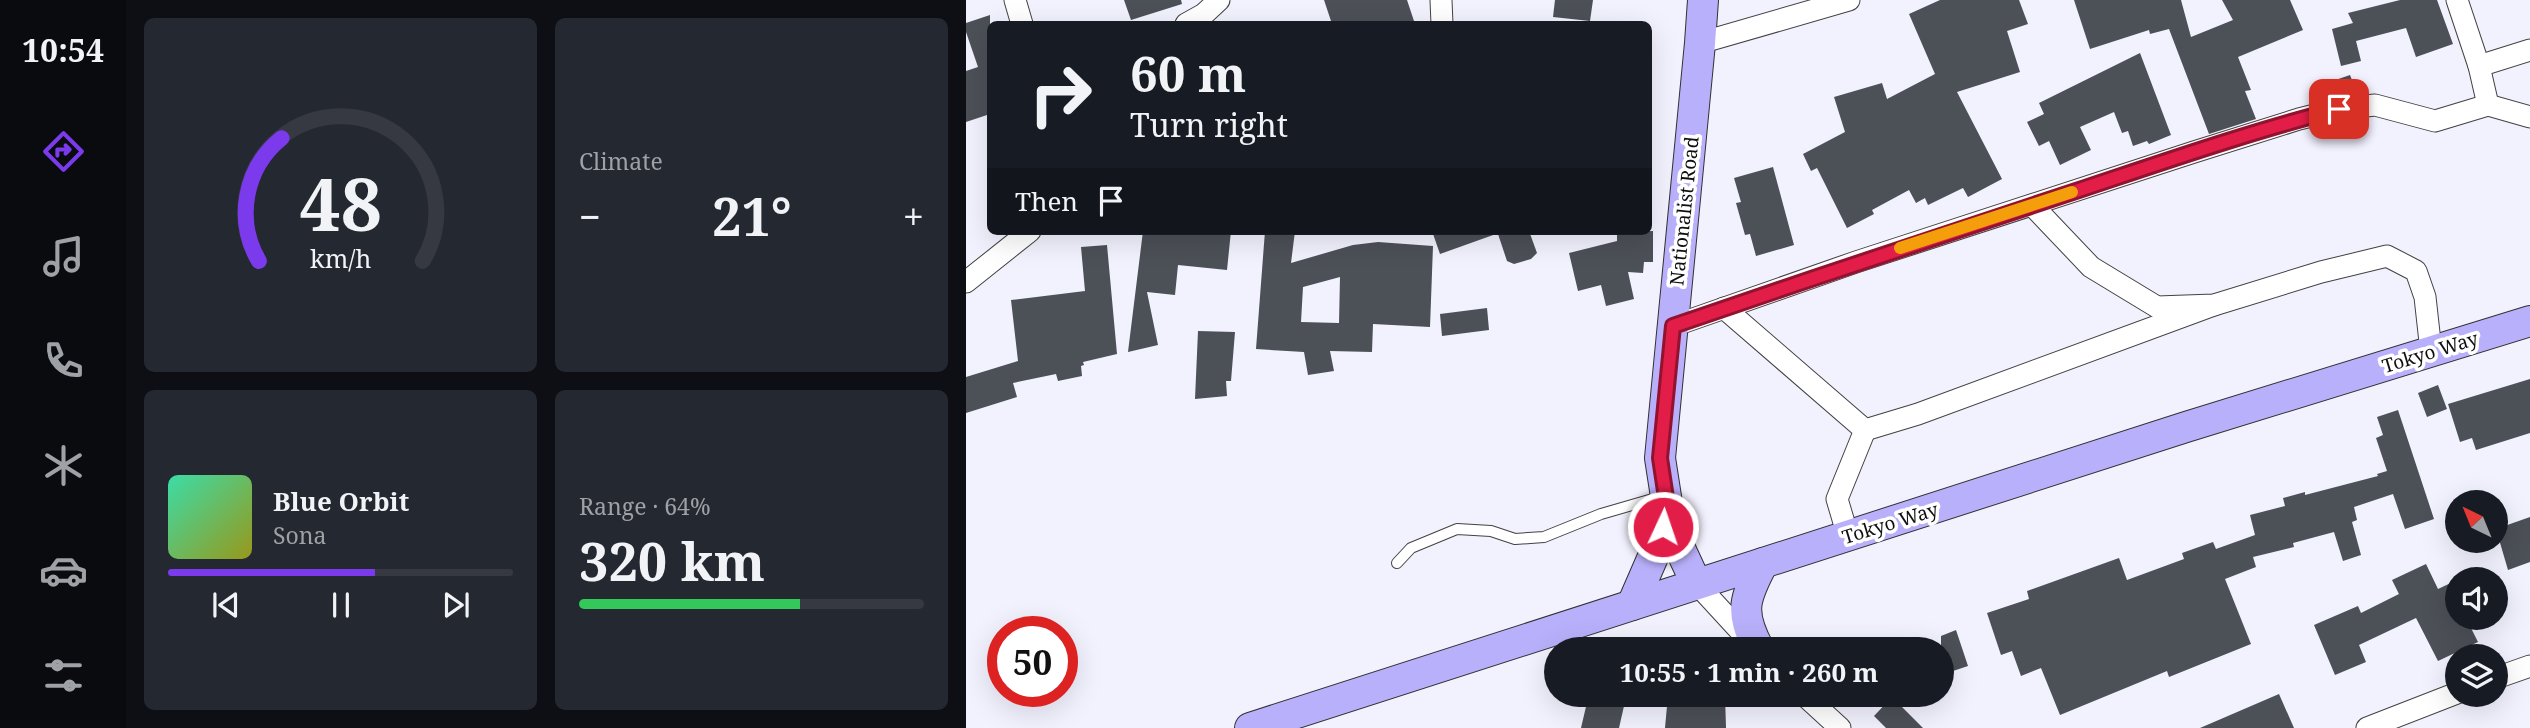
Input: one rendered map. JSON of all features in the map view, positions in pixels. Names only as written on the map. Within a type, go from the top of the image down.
[{"type":"main road","name":"Nationalist Road","points":[[1696,583],[1671,529],[1660,458],[1703,0]]},
{"type":"main road","name":"Tokyo Way","points":[[1250,728],[2186,427],[2530,321]]},
{"type":"main road","points":[[1667,503],[1683,535],[1705,557],[1730,573]]},
{"type":"main road","points":[[1632,605],[1655,554],[1667,503]]},
{"type":"main road","points":[[1752,637],[1747,627],[1747,593],[1763,563]]},
{"type":"street","points":[[1016,0],[1021,21]]},
{"type":"street","points":[[1191,21],[1219,0]]},
{"type":"street","points":[[1441,0],[1442,21]]},
{"type":"street","points":[[1700,43],[1849,0]]},
{"type":"street","points":[[2457,0],[2479,66],[2488,105]]},
{"type":"street","points":[[2479,66],[2530,50]]},
{"type":"street","points":[[1673,326],[1856,262],[2299,119],[2339,109],[2375,104],[2435,121],[2488,105],[2530,117]]},
{"type":"street","points":[[2032,205],[2091,267],[2157,307],[2214,305]]},
{"type":"street","points":[[966,282],[1025,235]]},
{"type":"street","points":[[1865,430],[1918,414],[2214,305],[2321,272],[2387,256],[2416,271],[2425,296],[2431,351]]},
{"type":"street","points":[[1724,308],[1865,430]]},
{"type":"street","points":[[1848,536],[1836,499],[1865,430]]},
{"type":"street","points":[[1696,583],[1747,637]]},
{"type":"street","points":[[2508,674],[2530,666]]},
{"type":"street","points":[[2367,728],[2445,698]]},
{"type":"street","points":[[1817,707],[1840,728]]},
{"type":"lane","points":[[1397,563],[1411,548],[1457,528],[1491,530],[1515,539],[1544,537],[1601,514],[1667,503]]},
{"type":"building","points":[[1124,0],[1181,0],[1182,4],[1131,20]]},
{"type":"building","points":[[1324,0],[1407,0],[1414,21],[1331,21]]},
{"type":"building","points":[[1555,0],[1593,0],[1590,21],[1553,17]]},
{"type":"building","points":[[1940,0],[2019,0],[2028,24],[2007,31],[2020,72],[1957,92],[2002,179],[1968,197],[1963,188],[1928,205],[1925,198],[1916,203],[1909,190],[1872,210],[1874,214],[1847,228],[1817,168],[1811,171],[1803,154],[1845,132],[1834,97],[1882,83],[1887,99],[1935,74],[1909,14]]},
{"type":"building","points":[[2074,0],[2181,0],[2191,37],[2233,20],[2222,0],[2290,0],[2303,30],[2238,57],[2251,90],[2245,91],[2256,119],[2209,134],[2169,29],[2150,34],[2149,30],[2090,49]]},
{"type":"building","points":[[2400,0],[2437,0],[2453,44],[2416,57],[2406,28],[2356,41],[2361,61],[2341,66],[2332,29],[2353,23],[2348,13]]},
{"type":"building","points":[[990,15],[990,21],[987,21],[987,115],[966,122],[966,71],[978,67],[966,32],[966,23]]},
{"type":"building","points":[[2140,53],[2171,135],[2149,144],[2147,141],[2133,146],[2128,131],[2122,133],[2114,112],[2080,127],[2091,150],[2060,165],[2049,141],[2039,146],[2027,122],[2044,114],[2039,103]]},
{"type":"building","points":[[2350,75],[2357,93],[2329,98],[2324,84]]},
{"type":"building","points":[[1773,167],[1794,245],[1756,256],[1750,234],[1745,235],[1736,203],[1741,202],[1734,178]]},
{"type":"building","points":[[1652,231],[1653,262],[1644,262],[1643,273],[1628,272],[1634,299],[1606,306],[1601,285],[1578,291],[1569,253],[1617,241],[1617,235],[1652,235]]},
{"type":"building","points":[[1143,235],[1231,235],[1227,270],[1178,265],[1175,295],[1147,292],[1158,345],[1128,352]]},
{"type":"building","points":[[1265,235],[1294,235],[1291,263],[1353,245],[1378,242],[1433,246],[1430,327],[1373,324],[1372,352],[1330,351],[1334,371],[1308,375],[1304,352],[1256,349]],"holes":[[[1340,277],[1339,323],[1301,322],[1303,287]]]},
{"type":"building","points":[[1433,235],[1493,235],[1440,254]]},
{"type":"building","points":[[1498,235],[1530,235],[1537,253],[1531,259],[1514,264],[1507,261]]},
{"type":"building","points":[[1107,245],[1117,354],[1083,362],[1082,376],[1058,381],[1056,374],[1013,383],[1017,397],[966,413],[966,377],[1018,361],[1011,300],[1085,291],[1081,247]]},
{"type":"building","points":[[1487,308],[1489,330],[1442,336],[1440,314]]},
{"type":"building","points":[[1198,331],[1235,332],[1231,381],[1226,381],[1227,396],[1195,399]]},
{"type":"building","points":[[2530,379],[2530,433],[2476,450],[2472,438],[2460,442],[2448,404]]},
{"type":"building","points":[[2438,385],[2447,409],[2427,417],[2418,393]]},
{"type":"building","points":[[2398,410],[2434,519],[2405,529],[2393,494],[2354,507],[2357,520],[2352,522],[2361,555],[2343,561],[2334,532],[2293,543],[2294,547],[2253,557],[2256,567],[2225,579],[2251,644],[2169,677],[2167,671],[2060,715],[2041,668],[2021,676],[2012,651],[2001,655],[1987,613],[2029,599],[2027,591],[2119,558],[2127,580],[2184,559],[2182,553],[2213,542],[2216,549],[2255,535],[2250,515],[2285,506],[2283,498],[2305,492],[2305,495],[2378,476],[2377,474],[2387,471],[2376,438],[2383,435],[2377,417]]},
{"type":"building","points":[[2530,517],[2530,562],[2508,570],[2503,553],[2508,553],[2508,525]]},
{"type":"building","points":[[2426,564],[2438,589],[2445,586],[2445,630],[2472,630],[2478,642],[2445,644],[2445,658],[2438,661],[2416,618],[2359,645],[2366,662],[2335,675],[2314,625],[2358,606],[2361,613],[2399,594],[2392,580]]},
{"type":"building","points":[[1956,630],[1968,666],[1954,671],[1954,637],[1941,636]]},
{"type":"building","points":[[2279,694],[2294,728],[2200,728]]},
{"type":"building","points":[[1586,707],[1624,707],[1619,728],[1581,728]]},
{"type":"building","points":[[1667,707],[1725,707],[1726,728],[1665,728]]},
{"type":"building","points":[[1883,707],[1902,707],[1923,728],[1886,728],[1874,716]]},
{"type":"slow traffic","points":[[1900,248],[2072,192]]},
{"type":"route","points":[[1663,527],[1668,511],[1660,458],[1673,326],[1856,262],[2220,144],[2339,109]]}]
